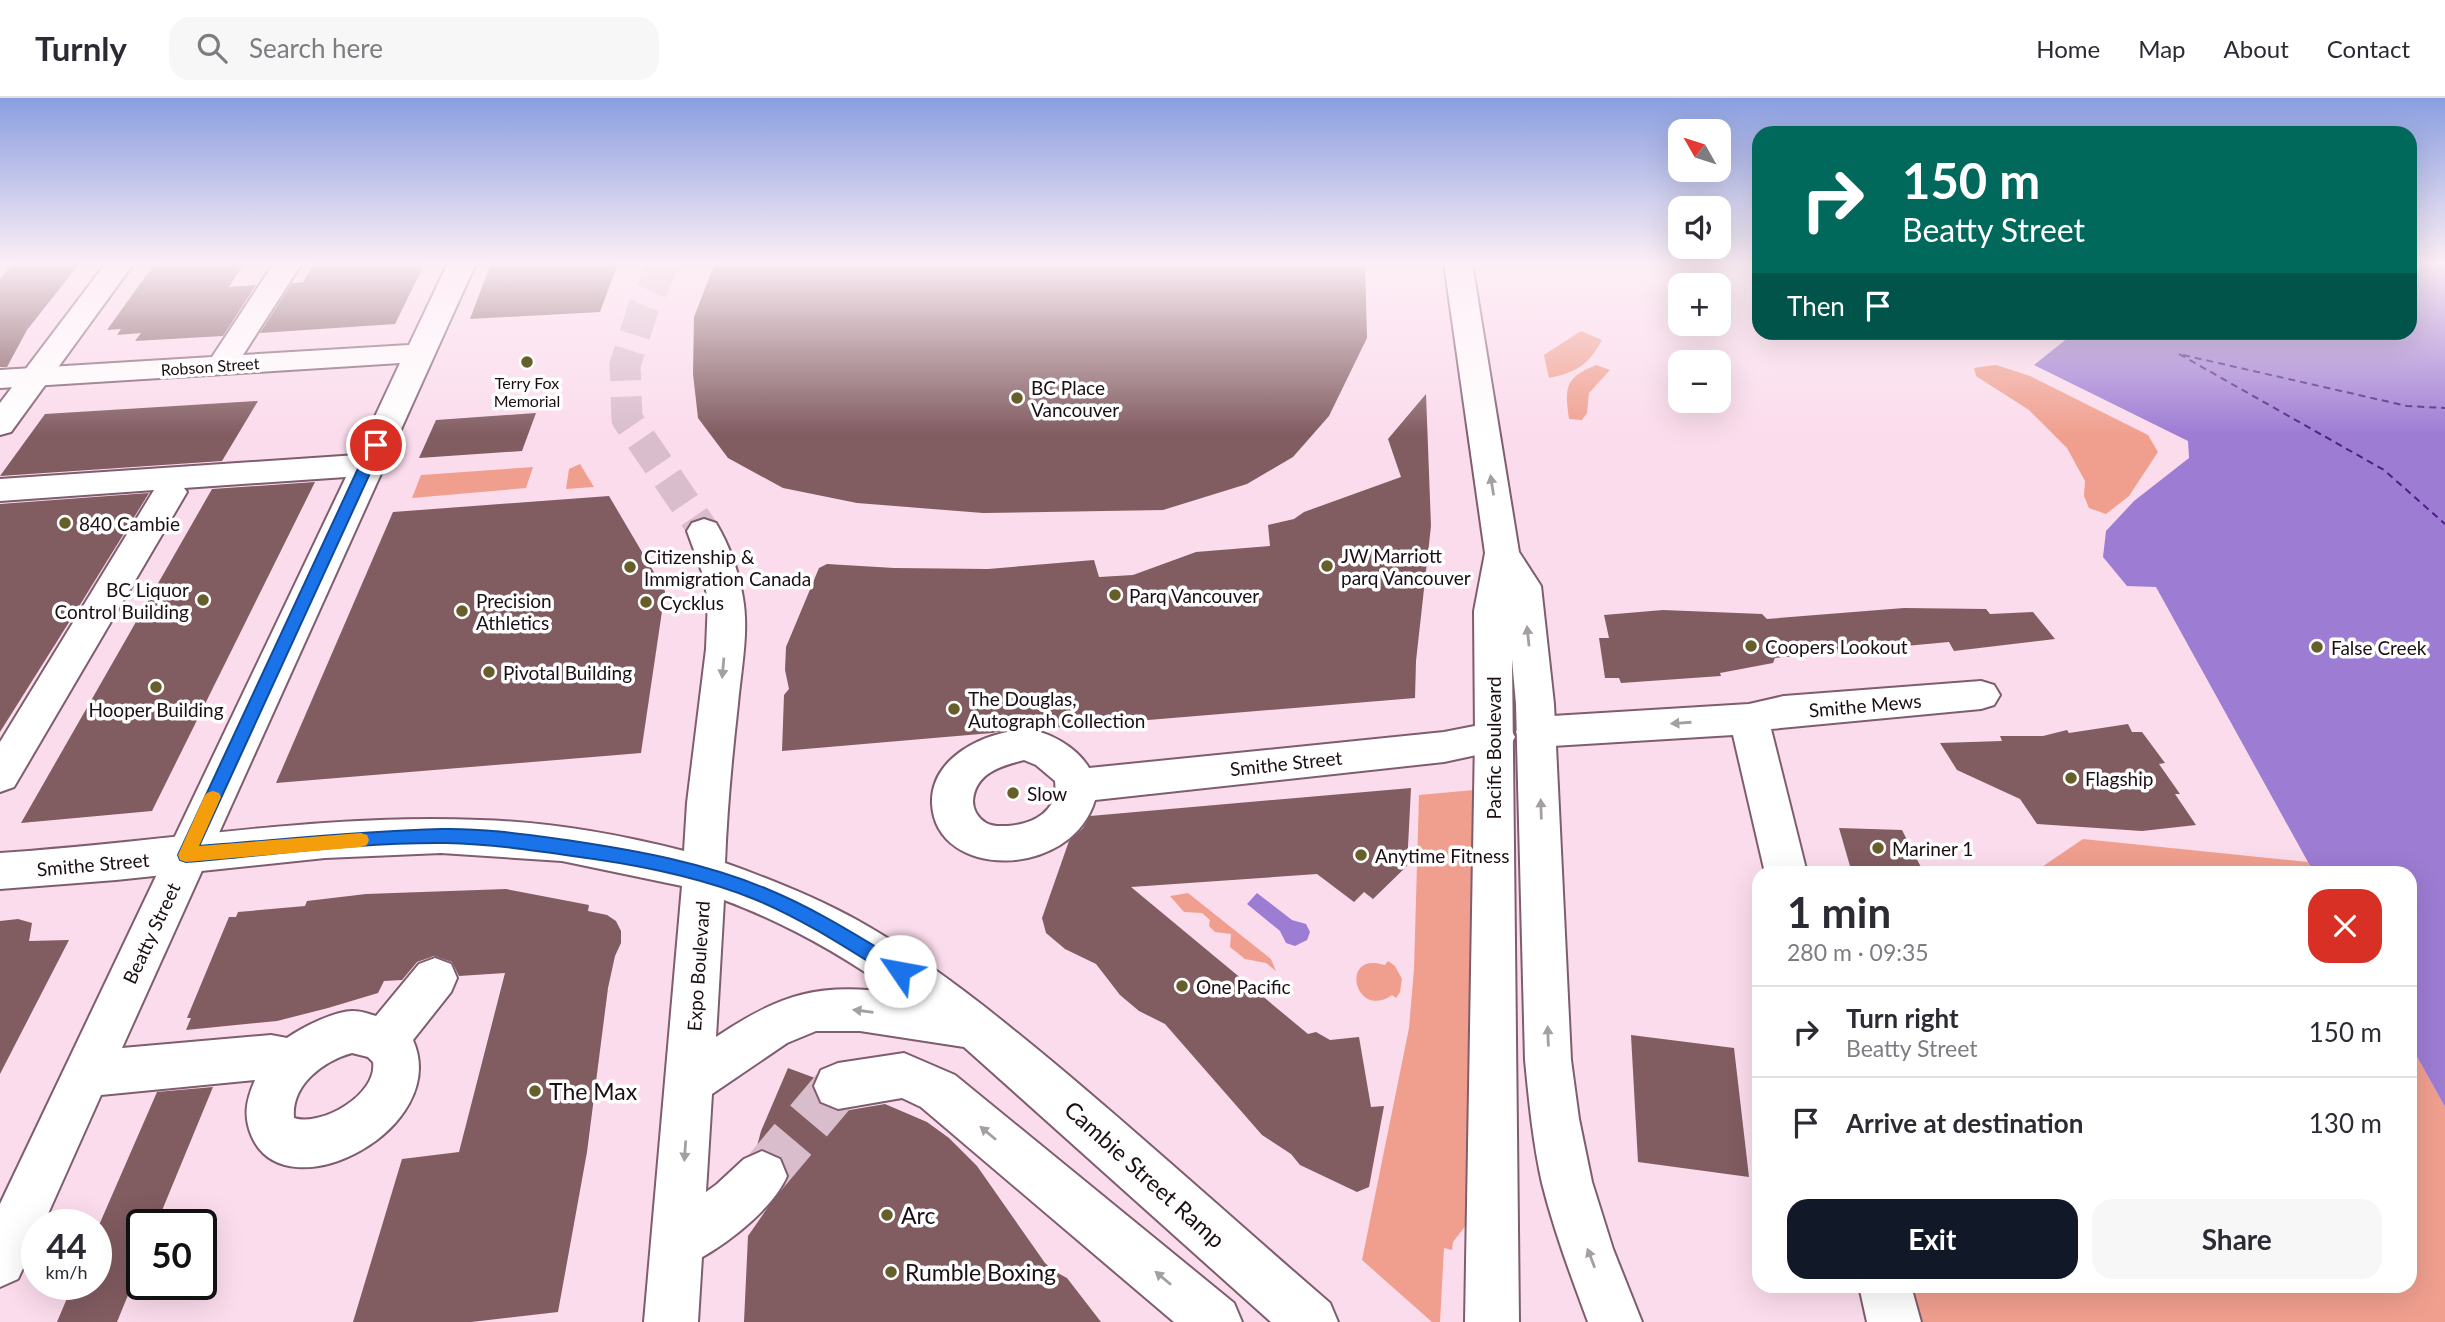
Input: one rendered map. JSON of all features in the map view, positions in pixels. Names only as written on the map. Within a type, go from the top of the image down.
[{"type":"main road","points":[[0,425],[78,320]]},
{"type":"main road","points":[[221,366],[251,320]]},
{"type":"main road","name":"Beatty Street","points":[[0,1261],[434,320]]},
{"type":"main road","points":[[1467,320],[1502,553],[1523,586],[1523,744],[1555,1119],[1567,1182],[1583,1236],[1615,1322]]},
{"type":"main road","name":"Robson Street","points":[[0,379],[419,352]]},
{"type":"main road","points":[[0,490],[367,465]]},
{"type":"main road","points":[[0,776],[170,492]]},
{"type":"main road","name":"Expo Boulevard","points":[[671,1322],[679,1243],[707,803],[719,715],[726,600],[720,572],[704,531]]},
{"type":"main road","name":"Smithe Mews","points":[[1749,719],[1784,711],[1981,695]]},
{"type":"main road","points":[[1749,719],[1784,866]]},
{"type":"main road","name":"Smithe Street","points":[[1076,786],[1444,747],[1523,744],[1749,719]]},
{"type":"main road","name":"Pacific Boulevard","points":[[1492,1322],[1523,744]]},
{"type":"main road","name":"Smithe Street","points":[[0,872],[369,839],[444,836],[552,844],[642,859],[704,873],[761,894],[825,925],[882,959],[979,1028]]},
{"type":"main road","points":[[385,1039],[435,978]]},
{"type":"main road","points":[[689,1083],[779,1024],[816,1010],[851,1009],[979,1028]]},
{"type":"main road","name":"Cambie Street Ramp","points":[[979,1028],[1311,1322]]},
{"type":"main road","points":[[352,1032],[370,1033],[385,1039],[394,1050],[398,1063],[396,1080],[388,1097],[358,1128],[318,1144],[283,1139],[272,1128],[268,1113],[271,1096],[279,1078],[293,1061],[311,1047],[332,1037],[352,1032]]},
{"type":"main road","points":[[86,1074],[271,1057],[293,1061]]},
{"type":"main road","points":[[838,1086],[904,1075],[938,1091],[1215,1322]]},
{"type":"main road","points":[[679,1243],[735,1202],[762,1176]]},
{"type":"main road","points":[[1887,1293],[1894,1322]]},
{"type":"shaded area","name":"False Creek","points":[[2417,320],[2445,320],[2445,1107],[2417,1057],[2417,866],[2310,866],[2156,587],[2127,586],[2103,557],[2106,531],[2134,501],[2189,458],[2188,441],[2034,365],[2065,340],[2417,340]]},
{"type":"shaded area","points":[[1581,331],[1602,340],[1597,349],[1581,366],[1549,378],[1544,355]]},
{"type":"shaded area","points":[[1596,365],[1610,370],[1589,393],[1587,413],[1582,420],[1569,419],[1569,385],[1578,375]]},
{"type":"shaded area","points":[[1996,365],[2030,376],[2148,435],[2158,452],[2129,496],[2106,514],[2089,508],[2084,496],[2085,481],[2067,448],[2029,410],[1976,376],[1974,368]]},
{"type":"shaded area","points":[[580,464],[594,487],[566,489],[569,469]]},
{"type":"shaded area","points":[[533,467],[526,488],[412,498],[421,475]]},
{"type":"shaded area","points":[[1474,790],[1470,1220],[1453,1242],[1452,1250],[1444,1248],[1440,1322],[1432,1322],[1362,1260],[1409,1028],[1414,969],[1419,795]]},
{"type":"shaded area","points":[[2083,839],[2308,862],[2310,866],[2043,866]]},
{"type":"shaded area","points":[[1188,893],[1271,959],[1276,971],[1266,963],[1245,959],[1230,947],[1231,934],[1215,932],[1209,926],[1210,920],[1202,913],[1184,912],[1170,896]]},
{"type":"shaded area","points":[[1257,893],[1292,920],[1306,924],[1310,932],[1307,940],[1295,946],[1286,943],[1280,931],[1247,904]]},
{"type":"shaded area","points":[[1388,961],[1395,966],[1402,979],[1400,992],[1396,998],[1392,995],[1379,1001],[1369,999],[1361,993],[1357,984],[1361,967],[1370,963],[1385,965]]},
{"type":"shaded area","points":[[2417,1057],[2445,1107],[2445,1322],[1922,1322],[1914,1293],[2417,1293]]},
{"type":"building","points":[[0,320],[35,320],[7,367],[0,367]]},
{"type":"building","points":[[114,320],[233,320],[223,336],[135,341],[141,333],[117,335],[121,329],[107,330]]},
{"type":"building","points":[[268,320],[397,320],[395,324],[260,333]]},
{"type":"building","name":"BC Place Vancouver","points":[[694,320],[1367,320],[1367,338],[1329,416],[1293,457],[1247,484],[1163,510],[983,513],[857,503],[783,488],[728,458],[698,418],[693,374]]},
{"type":"building","name":"Parq Vancouver","points":[[1426,394],[1431,526],[1416,661],[1415,698],[1039,729],[1023,727],[992,733],[782,751],[784,695],[789,689],[785,670],[786,647],[819,568],[827,564],[988,569],[1094,560],[1099,577],[1133,575],[1196,552],[1270,546],[1268,525],[1294,519],[1304,512],[1401,477],[1388,439]]},
{"type":"building","points":[[258,401],[222,461],[0,476],[45,414]]},
{"type":"building","points":[[536,413],[522,451],[419,458],[436,420]]},
{"type":"building","points":[[315,482],[152,811],[21,823],[212,489]]},
{"type":"building","points":[[149,493],[78,608],[0,732],[0,504]]},
{"type":"building","name":"Pivotal Building","points":[[609,496],[665,591],[641,753],[276,783],[393,512]]},
{"type":"building","name":"Coopers Lookout","points":[[1904,608],[1986,609],[1990,614],[2033,612],[2055,639],[1954,651],[1949,642],[1775,658],[1773,663],[1720,673],[1721,676],[1621,683],[1619,678],[1605,678],[1599,638],[1609,638],[1604,615],[1663,610],[1762,614],[1767,619]]},
{"type":"building","name":"Flagship","points":[[2128,724],[2132,732],[2142,732],[2165,763],[2159,764],[2180,794],[2175,794],[2196,825],[2142,831],[2037,824],[2020,799],[1957,770],[1940,743],[2002,741],[2000,736],[2043,736],[2067,730],[2069,733]]},
{"type":"building","name":"One Pacific","points":[[1411,788],[1407,866],[1373,899],[1364,892],[1354,902],[1317,874],[1131,887],[1308,1034],[1316,1032],[1330,1040],[1359,1037],[1371,1107],[1384,1106],[1369,1187],[1357,1192],[1300,1165],[1291,1154],[1262,1135],[1165,1024],[1139,1011],[1120,995],[1096,964],[1065,949],[1046,933],[1042,918],[1069,841],[1083,828],[1090,816]]},
{"type":"building","name":"Mariner 1","points":[[1839,828],[1902,830],[1920,866],[1850,866]]},
{"type":"building","name":"The Max","points":[[506,889],[589,905],[588,911],[607,915],[616,921],[621,931],[621,943],[615,956],[608,988],[587,1152],[558,1312],[471,1322],[353,1322],[402,1159],[459,1152],[505,973],[459,976],[452,962],[434,956],[417,962],[402,980],[384,981],[378,993],[277,1021],[186,1030],[191,1018],[187,1018],[229,917],[236,917],[238,912],[305,906],[307,901],[366,894]]},
{"type":"building","points":[[18,919],[32,923],[29,941],[69,940],[0,1074],[0,921]]},
{"type":"building","points":[[1631,1035],[1734,1048],[1749,1177],[1638,1162]]},
{"type":"building","name":"Arc","points":[[788,1068],[815,1078],[812,1087],[820,1104],[838,1112],[885,1104],[927,1122],[949,1138],[977,1166],[1045,1263],[1067,1278],[1101,1322],[744,1322],[748,1236],[789,1177],[781,1157],[763,1149],[756,1150],[761,1131]]},
{"type":"building","points":[[213,1087],[163,1209],[126,1209],[126,1300],[117,1322],[57,1322],[66,1300],[112,1300],[112,1209],[106,1209],[157,1092]]},
{"type":"ferry route","points":[[2179,354],[2384,470],[2445,524]]},
{"type":"ferry route","points":[[2183,355],[2407,406],[2445,408]]},
{"type":"tunnel","points":[[639,320],[625,365],[627,419],[704,531]]},
{"type":"tunnel","points":[[762,1176],[838,1086]]},
{"type":"slow traffic","points":[[213,797],[186,855],[361,840]]},
{"type":"place","name":"Terry Fox Memorial","points":[[527,362]]},
{"type":"place","name":"BC Place Vancouver","points":[[1017,398]]},
{"type":"place","name":"840 Cambie","points":[[65,523]]},
{"type":"place","name":"JW Marriott parq Vancouver","points":[[1327,566]]},
{"type":"place","name":"Citizenship & Immigration Canada","points":[[630,567]]},
{"type":"place","name":"Parq Vancouver","points":[[1115,595]]},
{"type":"place","name":"BC Liquor Control Building","points":[[203,600]]},
{"type":"place","name":"Cycklus","points":[[646,602]]},
{"type":"place","name":"Precision Athletics","points":[[462,611]]},
{"type":"place","name":"Coopers Lookout","points":[[1751,646]]},
{"type":"place","name":"False Creek","points":[[2317,647]]},
{"type":"place","name":"Pivotal Building","points":[[489,672]]},
{"type":"place","name":"Hooper Building","points":[[156,687]]},
{"type":"place","name":"The Douglas, Autograph Collection","points":[[954,709]]},
{"type":"place","name":"Flagship","points":[[2071,778]]},
{"type":"place","name":"Slow","points":[[1013,793]]},
{"type":"place","name":"Mariner 1","points":[[1878,848]]},
{"type":"place","name":"Anytime Fitness","points":[[1361,855]]},
{"type":"place","name":"One Pacific","points":[[1182,986]]},
{"type":"place","name":"The Max","points":[[535,1091]]},
{"type":"place","name":"Arc","points":[[887,1215]]},
{"type":"place","name":"Rumble Boxing","points":[[891,1272]]},
{"type":"route","points":[[376,445],[186,855],[397,837],[444,836],[552,844],[642,859],[704,873],[788,906],[825,925],[900,971]]}]
